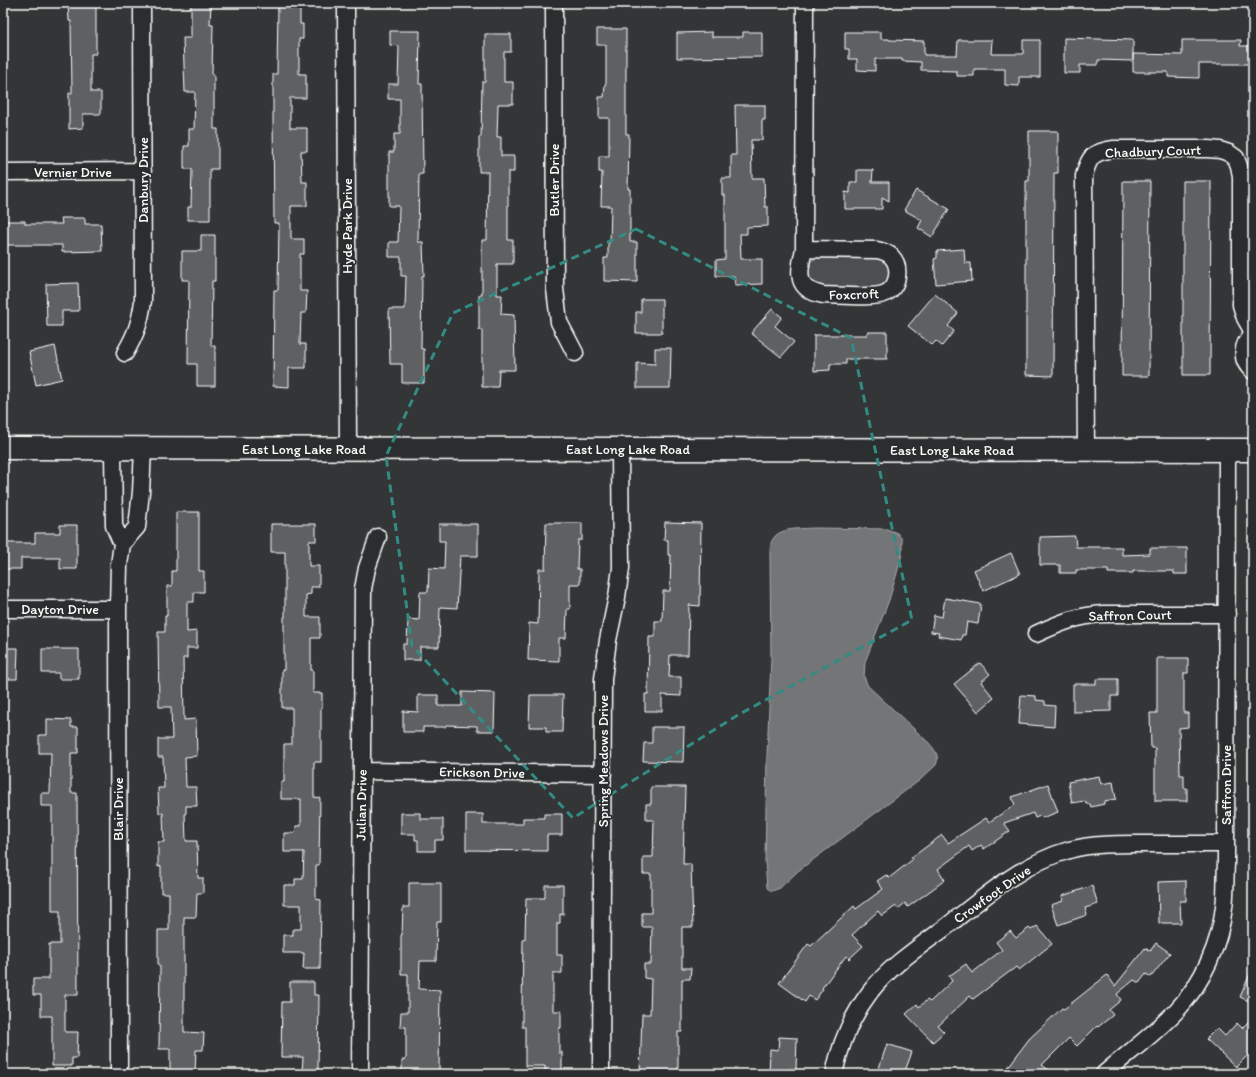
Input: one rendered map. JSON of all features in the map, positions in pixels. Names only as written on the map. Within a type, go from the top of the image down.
[{"type":"main road","name":"East Long Lake Road","points":[[3,448],[1253,450]]},
{"type":"street","name":"Danbury Drive","points":[[125,354],[134,338],[140,321],[143,301],[142,3]]},
{"type":"street","name":"Hyde Park Drive","points":[[346,3],[348,449]]},
{"type":"street","name":"Butler Drive","points":[[554,3],[555,289],[559,322],[575,353]]},
{"type":"street","name":"Foxcroft","points":[[804,249],[885,251],[890,255],[897,266],[898,274],[896,282],[885,294],[875,296],[823,295],[816,294],[808,290],[802,283],[799,275],[804,249],[805,3]]},
{"type":"street","name":"Chadbury Court","points":[[1086,450],[1084,176],[1091,156],[1102,151],[1114,149],[1208,149],[1229,153],[1236,158],[1241,176],[1242,305],[1245,318],[1253,333],[1245,343],[1243,350],[1246,362],[1253,370]]},
{"type":"street","name":"Vernier Drive","points":[[3,172],[143,171]]},
{"type":"street","points":[[113,448],[114,526],[122,544],[137,527],[141,492],[143,449]]},
{"type":"street","name":"Spring Meadows Drive","points":[[601,1074],[604,666],[621,568],[620,449]]},
{"type":"street","name":"Saffron Drive","points":[[1104,1074],[1165,1022],[1187,999],[1208,964],[1215,946],[1224,907],[1226,844],[1227,450]]},
{"type":"street","name":"Julian Drive","points":[[360,1074],[363,588],[367,568],[378,537]]},
{"type":"street","name":"Blair Drive","points":[[119,1074],[118,609],[119,565],[122,544]]},
{"type":"street","name":"Dayton Drive","points":[[3,609],[118,609]]},
{"type":"street","name":"Saffron Court","points":[[1036,634],[1061,623],[1088,615],[1227,614]]},
{"type":"street","name":"Erickson Drive","points":[[362,771],[603,774]]},
{"type":"street","name":"Crowfoot Drive","points":[[834,1074],[842,1044],[850,1025],[870,992],[883,977],[905,958],[1017,874],[1054,856],[1070,850],[1090,846],[1122,844],[1226,844]]},
{"type":"highlighted area","points":[[636,229],[851,338],[912,620],[738,715],[573,818],[412,646],[386,456],[453,313]]},
{"type":"shaded area","points":[[817,257],[879,257],[888,263],[890,272],[887,283],[880,289],[820,288],[811,283],[806,271],[810,262]]},
{"type":"shaded area","points":[[792,529],[887,529],[897,533],[902,539],[902,554],[897,573],[889,600],[865,662],[864,677],[868,686],[929,743],[936,753],[937,762],[936,765],[920,780],[798,871],[780,888],[772,891],[767,888],[765,861],[771,659],[770,547],[773,539],[781,532]]},
{"type":"building","points":[[68,3],[96,3],[96,54],[91,54],[91,92],[101,92],[101,114],[83,114],[83,128],[69,129],[69,93],[72,93],[71,21],[69,21]]},
{"type":"building","points":[[191,3],[211,3],[210,25],[213,25],[212,75],[214,75],[214,129],[218,129],[218,169],[210,169],[210,220],[188,220],[188,207],[191,207],[192,169],[184,169],[184,146],[189,146],[189,129],[194,129],[195,92],[185,92],[183,38],[191,38]]},
{"type":"building","points":[[278,3],[300,3],[300,24],[303,24],[303,39],[299,39],[299,74],[306,74],[306,98],[290,98],[290,128],[307,128],[307,151],[301,151],[302,182],[307,182],[307,206],[291,206],[291,239],[304,239],[304,254],[300,254],[300,291],[307,291],[306,313],[301,313],[300,344],[306,344],[306,368],[289,368],[289,387],[273,386],[274,290],[278,290],[279,223],[274,223],[273,74],[277,74]]},
{"type":"building","points":[[597,29],[626,29],[626,134],[629,134],[628,189],[630,189],[630,242],[637,242],[637,282],[604,281],[604,258],[608,258],[608,242],[610,242],[611,206],[601,206],[602,172],[599,172],[599,156],[609,156],[609,118],[599,118],[599,97],[604,97],[606,84],[606,45],[597,45]]},
{"type":"building","points":[[390,31],[420,31],[419,84],[422,84],[423,174],[419,174],[418,242],[423,242],[424,276],[422,276],[421,349],[424,349],[424,383],[402,383],[402,364],[390,364],[389,309],[405,309],[406,276],[401,276],[401,257],[389,257],[389,242],[398,242],[399,206],[389,206],[389,152],[394,152],[394,134],[400,134],[400,99],[388,99],[388,84],[398,84],[399,46],[390,45]]},
{"type":"building","points":[[712,32],[712,37],[743,37],[743,32],[762,32],[762,57],[677,58],[677,33]]},
{"type":"building","points":[[845,32],[881,32],[881,39],[924,41],[924,55],[957,55],[958,40],[992,40],[991,54],[1023,54],[1023,40],[1040,40],[1040,77],[1019,77],[1019,86],[1005,85],[1005,69],[974,69],[974,76],[957,76],[957,71],[921,70],[921,62],[902,61],[902,59],[875,59],[875,71],[857,70],[857,59],[849,59],[849,49],[845,49]]},
{"type":"building","points":[[485,34],[511,34],[511,52],[504,52],[504,82],[513,82],[513,104],[498,104],[497,137],[501,137],[501,156],[514,156],[514,172],[508,172],[508,240],[513,240],[513,264],[497,264],[497,295],[502,295],[501,314],[514,315],[515,370],[499,370],[498,387],[482,387],[482,330],[479,330],[479,295],[482,295],[482,240],[487,240],[488,172],[479,172],[482,82],[485,82]]},
{"type":"building","points":[[1064,38],[1133,40],[1133,54],[1182,55],[1182,40],[1241,40],[1240,46],[1253,46],[1253,64],[1199,64],[1199,78],[1168,77],[1168,72],[1133,72],[1133,61],[1098,60],[1098,65],[1080,65],[1080,73],[1064,73]]},
{"type":"building","points":[[735,105],[765,105],[765,120],[762,120],[762,140],[751,140],[752,178],[764,178],[765,207],[768,207],[768,226],[747,227],[747,234],[740,234],[741,259],[762,259],[762,284],[735,285],[734,276],[716,276],[716,260],[725,259],[725,195],[722,195],[722,178],[731,178],[731,155],[736,155]]},
{"type":"building","points":[[1029,131],[1058,131],[1058,173],[1054,173],[1053,376],[1026,375],[1026,181],[1029,181]]},
{"type":"building","points":[[857,170],[873,170],[872,182],[889,182],[889,201],[882,197],[882,209],[845,209],[845,192],[850,193],[850,182],[857,182]]},
{"type":"building","points":[[1123,181],[1150,181],[1149,376],[1122,376]]},
{"type":"building","points":[[1183,181],[1211,181],[1210,375],[1183,375]]},
{"type":"building","points":[[916,190],[949,209],[932,237],[918,228],[922,220],[904,210]]},
{"type":"building","points":[[61,218],[85,218],[85,224],[101,224],[102,251],[62,252],[62,245],[4,245],[4,221],[25,221],[25,224],[62,224]]},
{"type":"building","points":[[201,235],[215,235],[215,281],[212,281],[211,346],[215,346],[215,386],[197,386],[197,364],[188,364],[189,280],[182,280],[182,251],[201,251]]},
{"type":"building","points":[[964,249],[965,263],[971,263],[972,281],[936,284],[934,259],[937,258],[937,251]]},
{"type":"building","points":[[78,283],[79,311],[62,311],[62,326],[47,326],[46,284]]},
{"type":"building","points":[[935,294],[958,313],[948,326],[954,331],[942,346],[936,341],[932,345],[908,326]]},
{"type":"building","points":[[641,299],[662,299],[662,333],[636,333],[636,312],[641,312]]},
{"type":"building","points":[[772,309],[782,317],[775,326],[794,342],[781,357],[751,333]]},
{"type":"building","points":[[867,332],[887,332],[887,359],[846,359],[846,364],[830,364],[830,370],[814,371],[814,335],[867,335]]},
{"type":"building","points":[[55,346],[62,379],[36,385],[29,352]]},
{"type":"building","points":[[655,348],[671,348],[670,388],[637,388],[637,363],[655,364]]},
{"type":"building","points":[[176,512],[199,512],[199,571],[204,571],[204,592],[194,592],[194,602],[187,602],[187,632],[197,631],[197,648],[187,648],[187,658],[183,658],[184,720],[196,719],[197,756],[185,757],[186,787],[196,787],[197,806],[186,806],[186,841],[197,841],[198,878],[203,878],[203,893],[197,893],[196,917],[184,917],[184,1032],[204,1033],[203,1050],[196,1050],[195,1073],[170,1072],[170,1049],[159,1049],[160,966],[158,966],[158,930],[169,930],[169,893],[161,893],[161,866],[158,867],[158,842],[164,842],[163,813],[159,813],[158,788],[164,788],[163,757],[158,757],[158,739],[172,739],[171,707],[159,707],[158,632],[165,632],[165,616],[167,616],[167,586],[172,586],[172,571],[176,571]]},
{"type":"building","points":[[665,522],[701,523],[700,606],[689,605],[688,655],[670,655],[669,677],[681,677],[681,696],[662,695],[662,711],[645,711],[645,694],[648,694],[649,637],[655,637],[655,621],[662,621],[663,591],[670,591],[671,555],[668,555],[668,540],[664,540]]},
{"type":"building","points":[[546,523],[582,523],[582,540],[578,540],[577,569],[580,569],[580,584],[570,584],[570,609],[567,609],[566,638],[559,638],[559,661],[528,660],[529,623],[538,624],[539,569],[545,569]]},
{"type":"building","points":[[271,524],[316,524],[316,541],[309,541],[309,566],[319,566],[319,587],[311,587],[311,594],[306,595],[306,617],[320,617],[320,638],[311,638],[311,670],[313,670],[313,693],[322,693],[321,762],[314,762],[314,797],[320,798],[319,865],[316,865],[316,899],[321,900],[320,969],[303,969],[304,953],[283,953],[283,935],[293,935],[293,929],[301,929],[301,905],[284,905],[284,885],[295,885],[295,879],[303,879],[304,852],[284,852],[284,833],[295,833],[296,826],[301,826],[301,799],[281,799],[281,782],[284,782],[284,744],[292,744],[292,708],[282,708],[282,670],[284,670],[285,552],[271,552]]},
{"type":"building","points":[[439,524],[478,524],[478,556],[460,556],[457,608],[440,607],[439,647],[420,647],[420,660],[403,660],[403,644],[407,644],[408,619],[419,620],[420,592],[428,592],[429,568],[444,569],[445,541],[439,541]]},
{"type":"building","points":[[60,525],[77,525],[77,569],[60,569],[60,558],[21,558],[21,569],[3,569],[3,543],[35,543],[35,533],[60,533]]},
{"type":"building","points":[[1075,536],[1076,547],[1122,547],[1122,555],[1150,554],[1150,548],[1187,548],[1187,574],[1174,574],[1174,571],[1133,571],[1133,573],[1108,573],[1108,570],[1076,570],[1076,573],[1060,573],[1060,565],[1040,565],[1040,537]]},
{"type":"building","points":[[1011,553],[1020,574],[983,591],[974,570]]},
{"type":"building","points":[[945,598],[981,604],[978,624],[967,622],[965,635],[962,635],[961,640],[938,636],[939,633],[931,632],[934,615],[942,617]]},
{"type":"building","points":[[3,648],[18,648],[17,679],[3,679]]},
{"type":"building","points":[[42,649],[79,649],[79,679],[59,679],[59,673],[42,673]]},
{"type":"building","points":[[1157,658],[1188,658],[1188,673],[1184,673],[1184,713],[1188,713],[1188,727],[1179,728],[1180,775],[1184,775],[1184,788],[1187,788],[1187,801],[1155,801],[1155,748],[1151,748],[1150,713],[1157,713]]},
{"type":"building","points":[[980,663],[990,674],[981,682],[994,698],[978,712],[954,684]]},
{"type":"building","points":[[1096,679],[1118,679],[1118,696],[1111,696],[1111,711],[1073,712],[1073,684],[1096,684]]},
{"type":"building","points":[[462,692],[495,693],[494,731],[477,731],[477,726],[446,725],[445,727],[423,727],[423,732],[403,732],[403,711],[418,712],[418,695],[438,695],[438,706],[462,706]]},
{"type":"building","points":[[530,695],[563,695],[562,732],[546,732],[546,727],[529,727]]},
{"type":"building","points":[[1021,695],[1036,696],[1036,700],[1045,701],[1045,705],[1055,706],[1054,727],[1019,724]]},
{"type":"building","points":[[47,719],[71,720],[71,727],[78,727],[78,753],[71,753],[71,793],[77,793],[78,995],[65,995],[65,1032],[78,1032],[77,1058],[72,1058],[72,1066],[52,1066],[52,1016],[41,1016],[41,995],[33,995],[33,979],[49,979],[49,944],[60,944],[60,911],[52,911],[52,806],[41,806],[41,793],[50,793],[51,753],[39,753],[39,735],[47,735]]},
{"type":"building","points":[[652,727],[684,727],[683,762],[643,761],[644,743],[652,743]]},
{"type":"building","points":[[1099,776],[1101,784],[1113,782],[1116,799],[1104,801],[1104,804],[1091,807],[1090,804],[1086,804],[1085,801],[1072,803],[1068,782]]},
{"type":"building","points":[[1048,784],[1058,812],[1042,818],[1040,816],[1035,818],[1033,813],[1004,823],[1010,831],[984,849],[981,845],[972,851],[969,846],[938,869],[945,880],[908,907],[905,903],[898,909],[896,906],[882,916],[878,911],[852,935],[863,946],[849,959],[846,956],[815,1000],[809,996],[805,1002],[779,983],[808,944],[811,946],[854,906],[856,909],[883,889],[877,881],[886,875],[889,878],[912,860],[911,858],[942,835],[948,843],[986,818],[989,822],[1015,805],[1012,797]]},
{"type":"building","points":[[651,787],[685,787],[683,864],[691,864],[693,927],[682,927],[682,968],[691,968],[690,979],[682,979],[682,1032],[678,1032],[678,1071],[658,1071],[658,1074],[640,1074],[642,1014],[650,1014],[651,979],[644,978],[644,964],[651,964],[652,927],[642,927],[642,913],[651,913],[651,874],[643,874],[643,857],[653,857],[654,820],[646,820],[646,804],[651,804]]},
{"type":"building","points":[[401,813],[420,813],[420,819],[443,819],[443,840],[435,840],[435,851],[418,851],[418,840],[415,840],[415,834],[401,834]]},
{"type":"building","points":[[466,814],[483,814],[483,824],[523,824],[523,818],[544,818],[544,814],[562,814],[562,835],[547,835],[547,851],[466,850]]},
{"type":"building","points":[[1186,881],[1186,901],[1180,901],[1181,923],[1159,923],[1158,882]]},
{"type":"building","points":[[409,883],[441,883],[441,922],[437,922],[436,961],[420,961],[419,989],[440,990],[439,1074],[402,1074],[402,1060],[406,1059],[406,1027],[400,1027],[401,1012],[408,1012],[408,974],[401,974],[401,935],[403,907],[409,907]]},
{"type":"building","points":[[545,885],[563,885],[563,915],[560,914],[560,923],[557,923],[557,955],[562,955],[562,973],[553,973],[553,1011],[561,1011],[559,1053],[562,1052],[562,1074],[545,1074],[545,1066],[525,1066],[525,1027],[522,1027],[522,1011],[523,939],[525,939],[526,898],[545,898]]},
{"type":"building","points":[[1092,886],[1098,904],[1085,908],[1087,915],[1058,925],[1051,905],[1063,901],[1062,896]]},
{"type":"building","points":[[1037,926],[1052,944],[1019,970],[1016,967],[973,999],[970,996],[938,1026],[944,1032],[933,1042],[906,1014],[917,1004],[919,1007],[927,1000],[930,1002],[952,981],[949,976],[966,964],[972,973],[1002,950],[996,942],[1010,931],[1016,938],[1029,928],[1031,930]]},
{"type":"building","points":[[1156,943],[1170,953],[1151,977],[1146,974],[1139,983],[1134,980],[1117,994],[1121,1000],[1109,1010],[1113,1015],[1098,1027],[1097,1026],[1077,1046],[1069,1038],[1042,1065],[1054,1074],[1003,1074],[1029,1039],[1062,1008],[1064,1009],[1107,975],[1115,986],[1145,948],[1150,951]]},
{"type":"building","points":[[1253,967],[1253,1003],[1240,997]]},
{"type":"building","points":[[290,982],[314,982],[314,995],[319,995],[318,1072],[302,1072],[303,1057],[281,1057],[282,1002],[290,1002]]},
{"type":"building","points":[[1253,1017],[1253,1050],[1236,1067],[1206,1039],[1217,1028],[1225,1036],[1237,1023],[1242,1028]]},
{"type":"building","points":[[779,1037],[797,1038],[796,1069],[789,1069],[789,1074],[769,1074],[770,1049],[778,1050]]},
{"type":"building","points":[[887,1044],[912,1052],[904,1074],[877,1074]]}]
